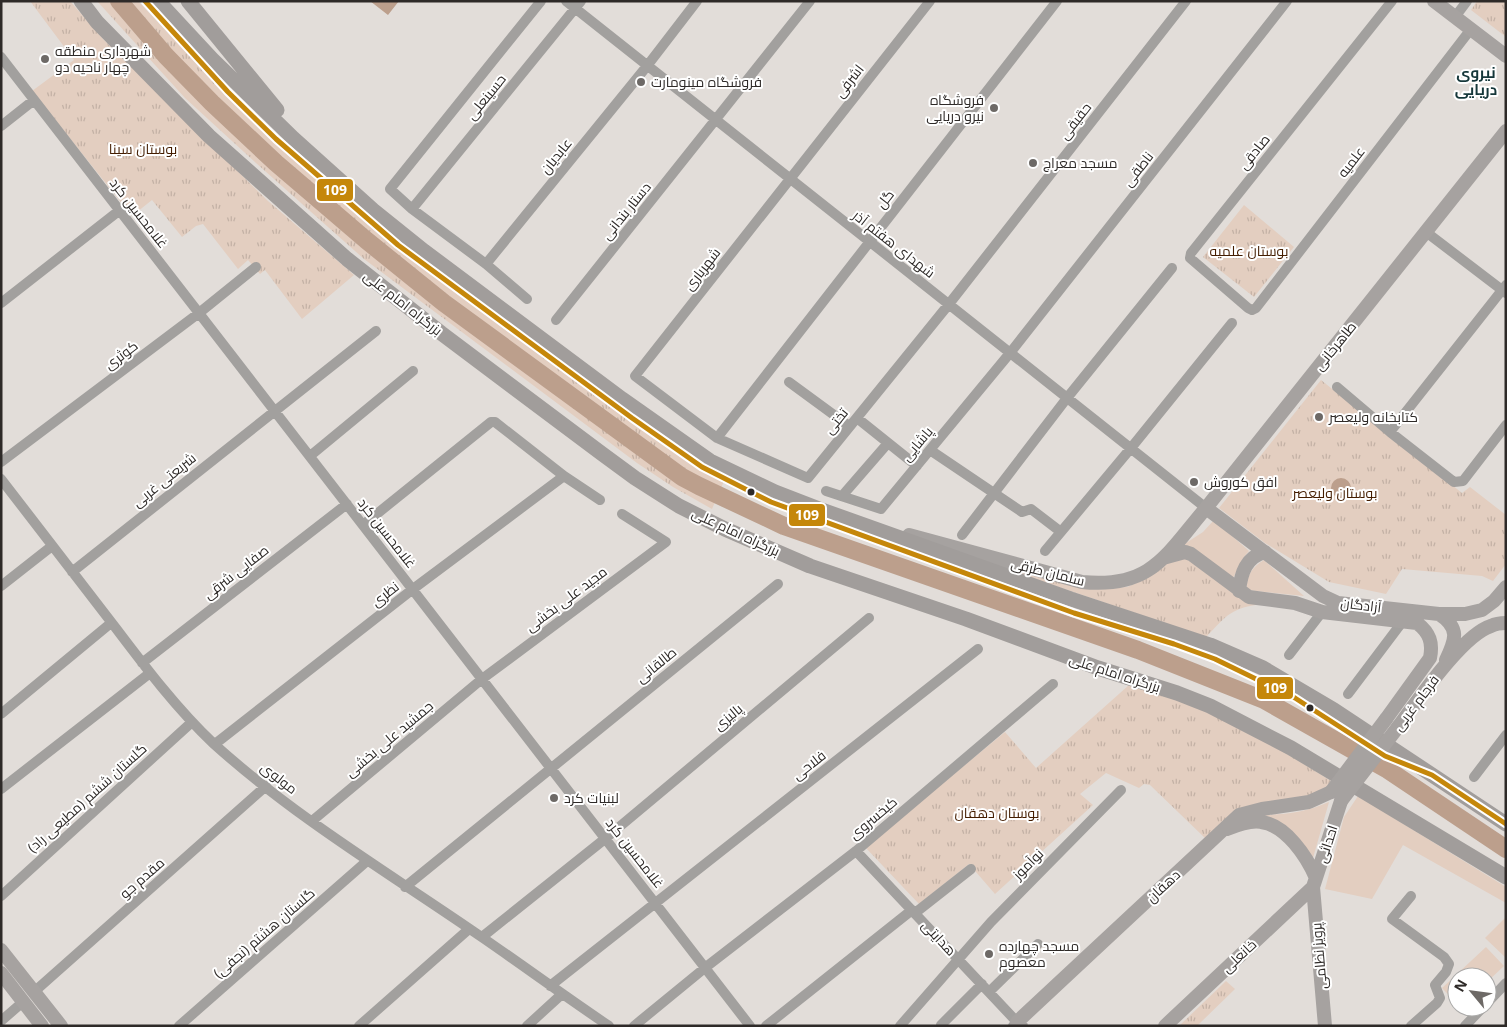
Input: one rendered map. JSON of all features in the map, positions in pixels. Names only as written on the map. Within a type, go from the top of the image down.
[{"type":"highway","name":"بزرگراه امام علی","points":[[81,1],[97,22],[209,136],[347,260],[601,453],[635,478],[679,506],[734,533],[810,566],[966,619],[1098,668],[1177,693],[1210,706],[1291,748],[1502,876]]},
{"type":"highway","points":[[158,1],[212,59],[373,210],[454,274],[622,400],[710,461],[775,492],[819,509],[916,545],[1210,646],[1263,668],[1334,710],[1506,823]]},
{"type":"highway","points":[[188,1],[276,109],[341,182]]},
{"type":"main road","points":[[1434,1],[1506,56]]},
{"type":"main road","name":"طاهرخانی","points":[[1163,558],[1206,508],[1506,132]]},
{"type":"main road","name":"آزادگان","points":[[1206,508],[1322,596],[1338,604],[1439,614],[1465,614],[1482,610],[1494,601],[1506,587]]},
{"type":"main road","name":"سلمان طرقی","points":[[868,526],[931,540],[1041,572],[1082,582],[1104,584],[1126,581],[1136,577],[1163,558],[1185,552],[1191,554],[1249,597],[1294,603],[1322,612],[1417,624],[1425,629],[1432,648]]},
{"type":"main road","points":[[1239,591],[1240,578],[1245,566],[1257,554],[1265,552]]},
{"type":"main road","points":[[1439,614],[1449,621],[1454,628],[1454,639],[1443,667]]},
{"type":"main road","name":"فرجام غربی","points":[[1336,797],[1392,723],[1443,667],[1478,633],[1489,626],[1506,623]]},
{"type":"main road","name":"فرجام غربی","points":[[1392,723],[1430,658],[1432,648]]},
{"type":"main road","name":"دهقان","points":[[1017,1024],[1239,815],[1336,797]]},
{"type":"main road","name":"احداثی","points":[[1315,883],[1336,797]]},
{"type":"main road","points":[[1222,830],[1250,822],[1271,825],[1296,846],[1310,864],[1315,883]]},
{"type":"main road","name":"خانعلی","points":[[1165,1026],[1315,883]]},
{"type":"main road","name":"پرویز نظامی","points":[[1315,883],[1325,1026]]},
{"type":"main road","points":[[1,950],[61,1026]]},
{"type":"main road","points":[[1,973],[42,1026]]},
{"type":"main road","points":[[24,1001],[35,991]]},
{"type":"street","points":[[527,299],[486,264],[412,210],[390,189],[541,1]]},
{"type":"street","name":"شهدای هفتم آذر","points":[[566,1],[578,5],[647,66],[1206,508]]},
{"type":"street","name":"عابدیان","points":[[486,264],[647,66],[697,1]]},
{"type":"street","name":"دستار بندانی","points":[[556,320],[810,1]]},
{"type":"street","name":"اشرفی","points":[[790,179],[930,1]]},
{"type":"street","name":"گل","points":[[717,438],[1057,1]]},
{"type":"street","name":"حقیقی","points":[[949,304],[1186,1]]},
{"type":"street","name":"ناطقی","points":[[1010,353],[1287,1]]},
{"type":"street","name":"صادقی","points":[[1252,310],[1190,258],[1191,253],[1392,1]]},
{"type":"street","points":[[1455,17],[1467,1]]},
{"type":"street","name":"حسینعلی","points":[[412,210],[578,5]]},
{"type":"street","name":"علمیه","points":[[1252,310],[1256,308],[1471,29]]},
{"type":"street","name":"غلامحسین کرد","points":[[1,57],[750,1026]]},
{"type":"street","points":[[1,126],[34,100]]},
{"type":"street","name":"شهریاری","points":[[717,438],[635,376],[790,179]]},
{"type":"street","points":[[1,303],[120,210]]},
{"type":"street","points":[[1390,432],[1504,289],[1426,232]]},
{"type":"street","name":"کوثری","points":[[1,462],[199,313],[256,267]]},
{"type":"street","points":[[962,534],[1067,398],[1172,268]]},
{"type":"street","name":"تختی","points":[[717,438],[808,478],[949,304]]},
{"type":"street","points":[[1045,551],[1232,322]]},
{"type":"street","name":"شریعتی غربی","points":[[72,572],[376,331]]},
{"type":"street","name":"پاشایی","points":[[826,491],[881,509],[1010,353]]},
{"type":"street","points":[[310,456],[414,372]]},
{"type":"street","points":[[789,382],[849,426]]},
{"type":"street","points":[[1337,387],[1390,432],[1454,482],[1463,481],[1506,425]]},
{"type":"street","points":[[857,418],[917,466]]},
{"type":"street","points":[[364,525],[491,422],[495,422],[564,476],[600,500]]},
{"type":"street","points":[[842,496],[888,443]]},
{"type":"street","points":[[930,450],[993,494],[1022,512],[1031,509],[1061,532]]},
{"type":"street","name":"نظری","points":[[215,744],[413,589],[564,476]]},
{"type":"street","name":"مولوی","points":[[1,479],[150,673],[192,722],[215,744],[266,786],[367,862],[482,937],[609,1026]]},
{"type":"street","name":"صفایی شرقی","points":[[142,662],[347,504]]},
{"type":"street","name":"مجید علی بخشی","points":[[482,679],[666,542],[622,514]]},
{"type":"street","points":[[1,586],[52,546]]},
{"type":"street","name":"طالقانی","points":[[405,887],[778,584]]},
{"type":"street","points":[[1289,655],[1322,612]]},
{"type":"street","name":"پالیزی","points":[[482,937],[606,838],[869,618]]},
{"type":"street","points":[[1348,694],[1403,621]]},
{"type":"street","points":[[1,714],[111,623]]},
{"type":"street","name":"فلاحی","points":[[550,986],[978,650]]},
{"type":"street","points":[[1,789],[150,673]]},
{"type":"street","name":"جمشید علی بخشی","points":[[312,821],[482,679]]},
{"type":"street","name":"کیخسروی","points":[[634,1026],[706,967],[856,851],[1053,684]]},
{"type":"street","name":"گلستان ششم (مطیعی راد)","points":[[1,896],[192,722]]},
{"type":"street","points":[[1474,777],[1506,735]]},
{"type":"street","name":"مقدم جو","points":[[35,991],[266,786]]},
{"type":"street","name":"نوآموز","points":[[900,1026],[991,922],[1121,790]]},
{"type":"street","name":"هدایتی","points":[[856,851],[1017,1024]]},
{"type":"street","name":"گلستان هشتم (نجفی)","points":[[179,1026],[367,862]]},
{"type":"street","points":[[766,1026],[971,869]]},
{"type":"street","points":[[1411,896],[1392,919],[1444,957],[1449,964],[1446,972],[1435,985],[1440,998],[1437,1003],[1411,1026]]},
{"type":"street","points":[[359,1026],[469,929]]},
{"type":"street","points":[[941,1025],[1038,944]]},
{"type":"street","points":[[1497,992],[1506,983]]},
{"type":"street","points":[[527,1026],[562,994]]},
{"type":"street","points":[[1,1021],[24,1001]]},
{"type":"green space","name":"بوستان سینا","points":[[30,1],[70,1],[103,39],[268,201],[354,275],[302,319],[265,270],[260,274],[248,260],[238,269],[203,224],[196,226],[182,237],[152,200],[132,216],[32,91],[74,60]]},
{"type":"green space","points":[[97,1],[138,1],[238,107],[353,210],[428,271],[611,407],[688,461],[724,481],[712,509],[673,487],[637,463],[364,259],[185,98]]},
{"type":"green space","points":[[1477,1],[1506,1],[1506,37],[1471,10]]},
{"type":"green space","name":"بوستان علمیه","points":[[1244,205],[1294,247],[1254,297],[1203,257]]},
{"type":"green space","name":"بوستان ولیعصر","points":[[1321,380],[1462,493],[1470,487],[1506,515],[1506,564],[1493,581],[1482,576],[1402,569],[1386,594],[1329,582],[1265,543],[1219,508]]},
{"type":"green space","points":[[1214,520],[1249,551],[1232,580],[1183,545],[1203,532]]},
{"type":"green space","points":[[1187,556],[1263,604],[1231,613],[1206,637],[973,558],[1110,588],[1127,587],[1161,569],[1172,559]]},
{"type":"green space","points":[[1264,560],[1304,596],[1247,590],[1251,572]]},
{"type":"green space","name":"بوستان دهقان","points":[[1129,685],[1186,703],[1212,714],[1298,760],[1331,781],[1324,790],[1206,839],[1150,785],[1144,784],[1139,788],[1106,773],[1080,794],[1093,805],[995,894],[969,864],[919,904],[865,847],[1005,732],[1036,768]]},
{"type":"green space","points":[[1358,796],[1506,887],[1506,903],[1403,845],[1372,899],[1325,889],[1344,817]]},
{"type":"green space","points":[[1329,802],[1313,858],[1307,849],[1256,815],[1293,813]]},
{"type":"green space","points":[[1506,917],[1506,958],[1485,938]]},
{"type":"green space","points":[[1486,947],[1504,966],[1497,973],[1497,967],[1465,967]]},
{"type":"green space","points":[[1226,981],[1235,989],[1197,1026],[1179,1026]]},
{"type":"green space","points":[[1447,983],[1447,993],[1442,988]]},
{"type":"shaded area","points":[[370,1],[399,1],[388,15]]},
{"type":"shaded area","points":[[1341,478],[1348,481],[1351,488],[1348,495],[1341,498],[1334,495],[1331,488],[1334,481]]},
{"type":"waterway","points":[[119,1],[166,56],[212,103],[276,163],[366,240],[444,303],[682,477],[784,526],[1138,650],[1264,700],[1388,770],[1506,849]]},
{"type":"transit line","name":"109","points":[[145,1],[228,92],[276,139],[398,245],[632,418],[702,467],[771,502],[1074,613],[1174,644],[1215,659],[1295,698],[1385,756],[1432,775],[1506,824]]},
{"type":"place","name":"شهرداری منطقه چهار ناحیه دو","points":[[45,59]]},
{"type":"place","name":"فروشگاه مینومارت","points":[[641,82]]},
{"type":"place","name":"فروشگاه نیرو دریایی","points":[[994,108]]},
{"type":"place","name":"مسجد معراج","points":[[1033,163]]},
{"type":"place","name":"کتابخانه ولیعصر","points":[[1319,417]]},
{"type":"place","name":"افق کوروش","points":[[1194,482]]},
{"type":"place","name":"لبنیات کرد","points":[[554,798]]},
{"type":"place","name":"مسجد چهارده معصوم","points":[[989,954]]},
{"type":"district","name":"نیروی دریایی","points":[[1476,82]]}]
